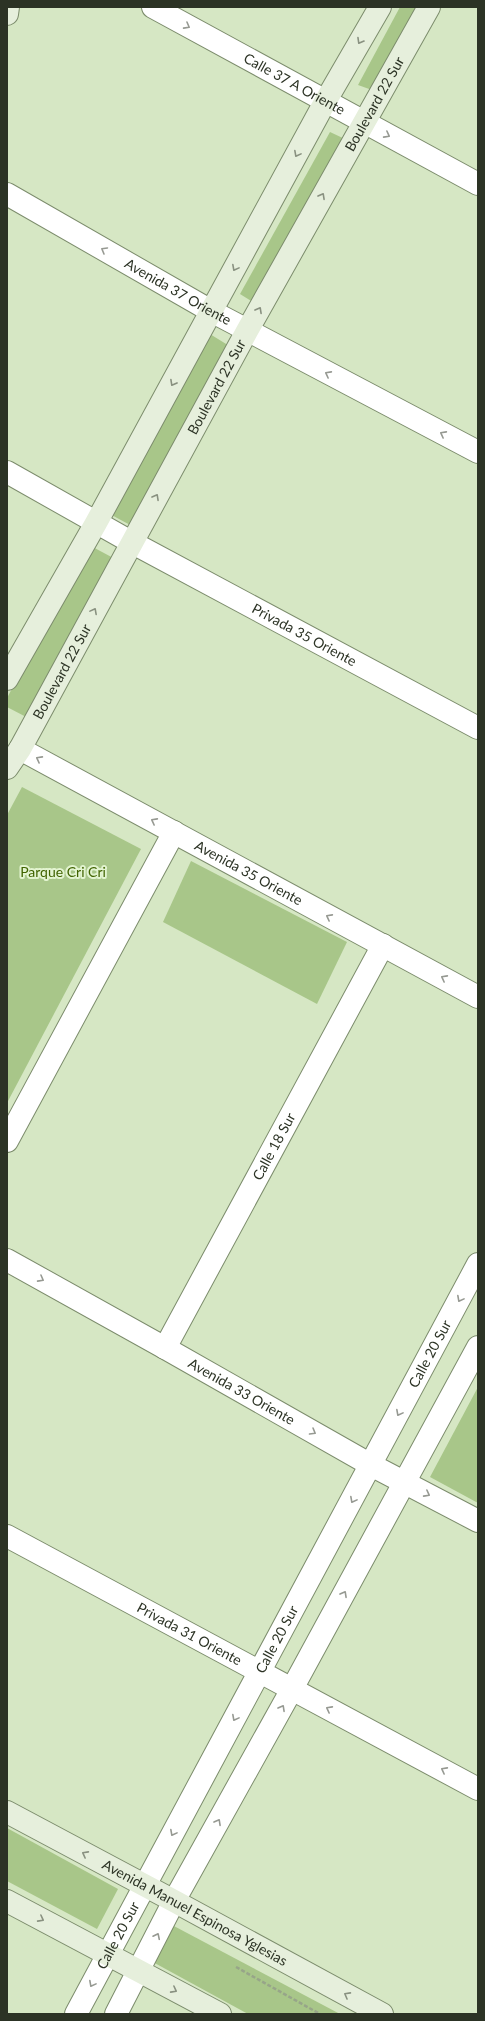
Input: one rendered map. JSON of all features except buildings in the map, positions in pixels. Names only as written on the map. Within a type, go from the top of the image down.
[{"type":"street","points":[[7,14],[8,7]]},
{"type":"street","name":"Calle 37 A Oriente","points":[[153,7],[478,184]]},
{"type":"street","points":[[7,679],[96,523],[325,102],[380,7]]},
{"type":"street","name":"Boulevard 22 Sur","points":[[7,768],[13,743],[131,542],[428,7]]},
{"type":"street","name":"Avenida 37 Oriente","points":[[7,194],[211,312],[478,452]]},
{"type":"street","name":"Privada 35 Oriente","points":[[7,472],[96,523],[478,728]]},
{"type":"street","name":"Avenida 35 Oriente","points":[[13,743],[478,997]]},
{"type":"street","points":[[7,1141],[174,832]]},
{"type":"street","name":"Calle 18 Sur","points":[[165,1348],[383,945]]},
{"type":"street","name":"Avenida 33 Oriente","points":[[7,1260],[371,1465],[478,1521]]},
{"type":"street","name":"Calle 20 Sur","points":[[76,2014],[478,1264]]},
{"type":"street","points":[[116,2014],[140,1971],[174,1901],[292,1689],[478,1347]]},
{"type":"street","name":"Privada 31 Oriente","points":[[7,1536],[478,1789]]},
{"type":"street","name":"Avenida Manuel Espinosa Yglesias","points":[[7,1812],[382,2014]]},
{"type":"street","points":[[7,1901],[220,2014]]},
{"type":"green space","points":[[400,7],[420,7],[372,90],[358,85]]},
{"type":"green space","points":[[330,132],[347,140],[256,304],[240,294]]},
{"type":"green space","points":[[205,331],[231,347],[132,526],[106,512]]},
{"type":"green space","points":[[89,545],[117,560],[30,719],[7,707],[7,698]]},
{"type":"green space","name":"Parque Cri Cri","points":[[22,787],[141,849],[7,1103],[7,815]]},
{"type":"green space","points":[[191,861],[347,942],[317,1004],[163,922]]},
{"type":"green space","points":[[478,1387],[478,1503],[430,1477]]},
{"type":"green space","points":[[7,1828],[118,1889],[97,1929],[7,1881]]},
{"type":"green space","points":[[172,1925],[340,2014],[248,2014],[151,1961]]}]
